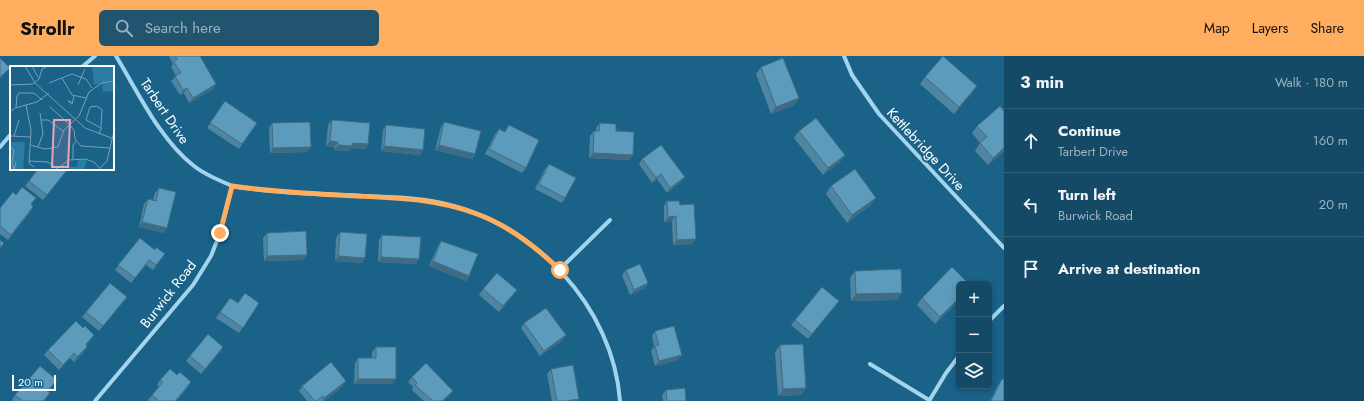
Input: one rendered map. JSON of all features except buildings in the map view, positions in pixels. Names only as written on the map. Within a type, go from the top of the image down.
[{"type":"street","points":[[83,66],[95,56]]},
{"type":"street","name":"Tarbert Drive","points":[[116,56],[171,144],[195,167],[232,186],[270,191],[405,198],[442,203],[478,214],[501,225],[535,248],[560,270],[586,304],[605,340],[616,375],[620,401]]},
{"type":"street","name":"Kettlebridge Drive","points":[[844,56],[852,75],[879,114],[1004,248]]},
{"type":"street","points":[[0,147],[10,135]]},
{"type":"street","name":"Burwick Road","points":[[95,401],[193,285],[211,256],[220,233],[232,186]]},
{"type":"street","points":[[560,270],[610,220]]},
{"type":"street","points":[[992,319],[1004,306]]},
{"type":"street","points":[[870,364],[929,401],[956,360]]},
{"type":"route","points":[[220,233],[230,199],[232,186],[270,191],[405,198],[442,203],[478,214],[501,225],[520,237],[560,270]]}]
